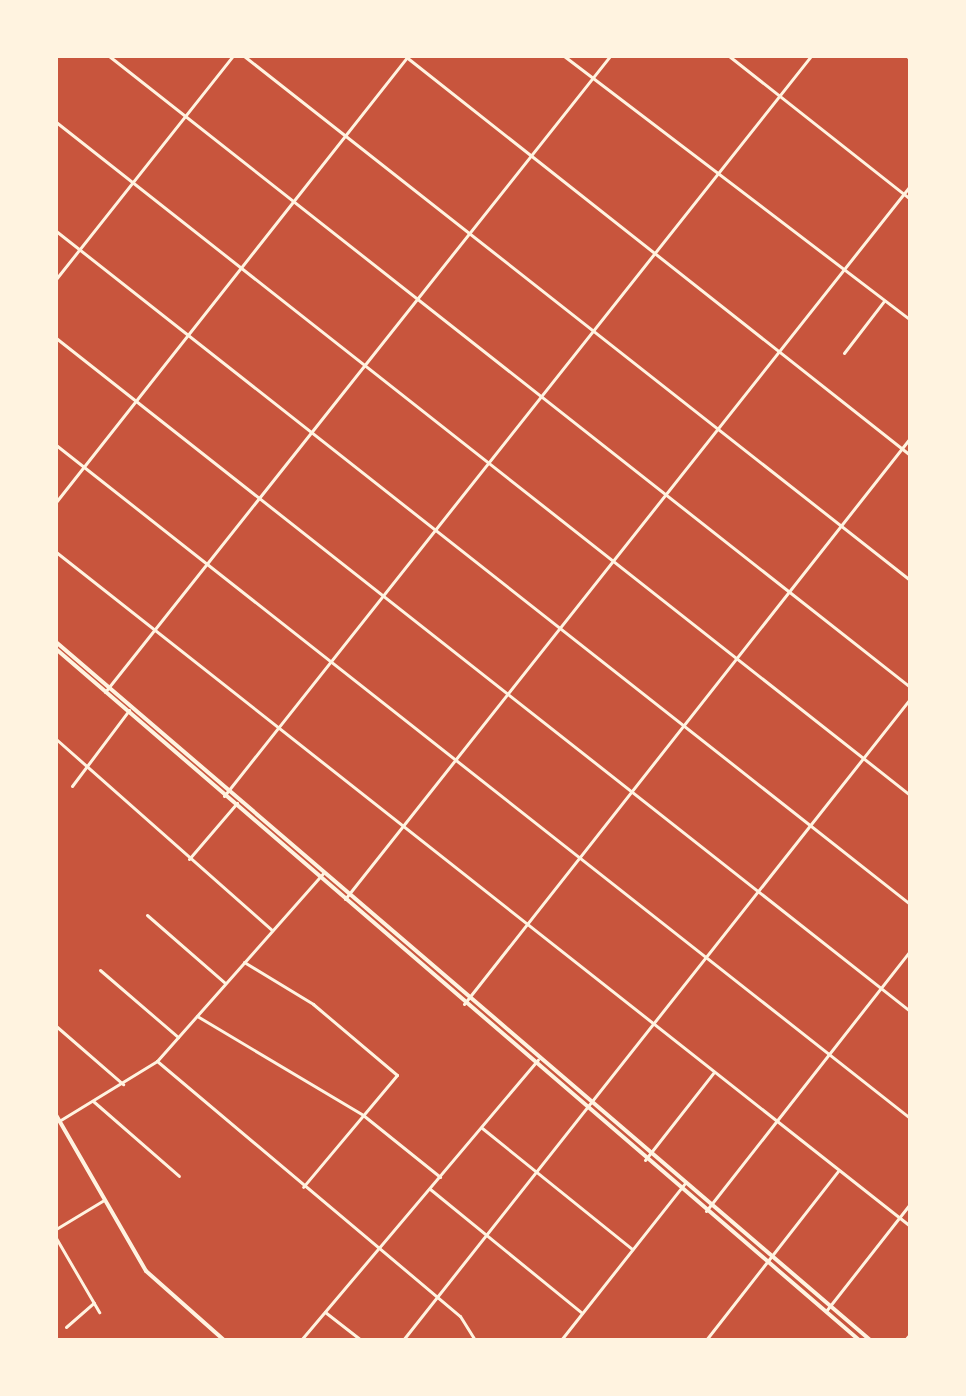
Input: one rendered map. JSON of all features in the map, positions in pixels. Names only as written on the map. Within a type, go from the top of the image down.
[{"type":"main road","points":[[56,642],[224,796],[349,894],[584,1109],[766,1261],[870,1340]]},
{"type":"main road","points":[[56,649],[107,690]]},
{"type":"main road","points":[[129,710],[240,800],[322,874],[345,899],[770,1256],[859,1340]]},
{"type":"main road","points":[[57,1119],[146,1271],[224,1340]]},
{"type":"street","points":[[109,56],[910,687]]},
{"type":"street","points":[[56,279],[233,56]]},
{"type":"street","points":[[244,56],[910,580]]},
{"type":"street","points":[[56,502],[407,56],[910,455]]},
{"type":"street","points":[[564,56],[717,176],[910,320]]},
{"type":"street","points":[[107,690],[610,56]]},
{"type":"street","points":[[729,56],[910,199]]},
{"type":"street","points":[[224,796],[811,56]]},
{"type":"street","points":[[56,122],[910,795]]},
{"type":"street","points":[[345,899],[910,186]]},
{"type":"street","points":[[56,231],[910,904]]},
{"type":"street","points":[[844,353],[884,301]]},
{"type":"street","points":[[56,338],[910,1011]]},
{"type":"street","points":[[466,1002],[635,793],[910,438]]},
{"type":"street","points":[[56,445],[456,759],[579,861],[910,1118]]},
{"type":"street","points":[[56,552],[910,1226]]},
{"type":"street","points":[[403,1340],[910,699]]},
{"type":"street","points":[[72,786],[82,768],[129,710]]},
{"type":"street","points":[[56,739],[82,768],[272,930]]},
{"type":"street","points":[[189,859],[240,800]]},
{"type":"street","points":[[57,1119],[123,1084],[157,1061],[322,874]]},
{"type":"street","points":[[147,915],[225,983]]},
{"type":"street","points":[[706,1211],[910,951]]},
{"type":"street","points":[[244,962],[313,1004],[397,1075],[303,1187]]},
{"type":"street","points":[[100,970],[178,1037]]},
{"type":"street","points":[[197,1016],[363,1115],[440,1178]]},
{"type":"street","points":[[56,1026],[123,1084]]},
{"type":"street","points":[[301,1340],[538,1060]]},
{"type":"street","points":[[157,1061],[465,1321],[475,1340]]},
{"type":"street","points":[[645,1160],[714,1072]]},
{"type":"street","points":[[93,1101],[179,1176]]},
{"type":"street","points":[[482,1128],[632,1249]]},
{"type":"street","points":[[706,1340],[838,1171]]},
{"type":"street","points":[[561,1340],[684,1184]]},
{"type":"street","points":[[430,1189],[582,1313]]},
{"type":"street","points":[[56,1229],[105,1200]]},
{"type":"street","points":[[828,1308],[910,1204]]},
{"type":"street","points":[[56,1238],[99,1312]]},
{"type":"street","points":[[66,1327],[94,1303]]},
{"type":"street","points":[[325,1312],[361,1340]]},
{"type":"street","points":[[905,1340],[910,1334]]}]
